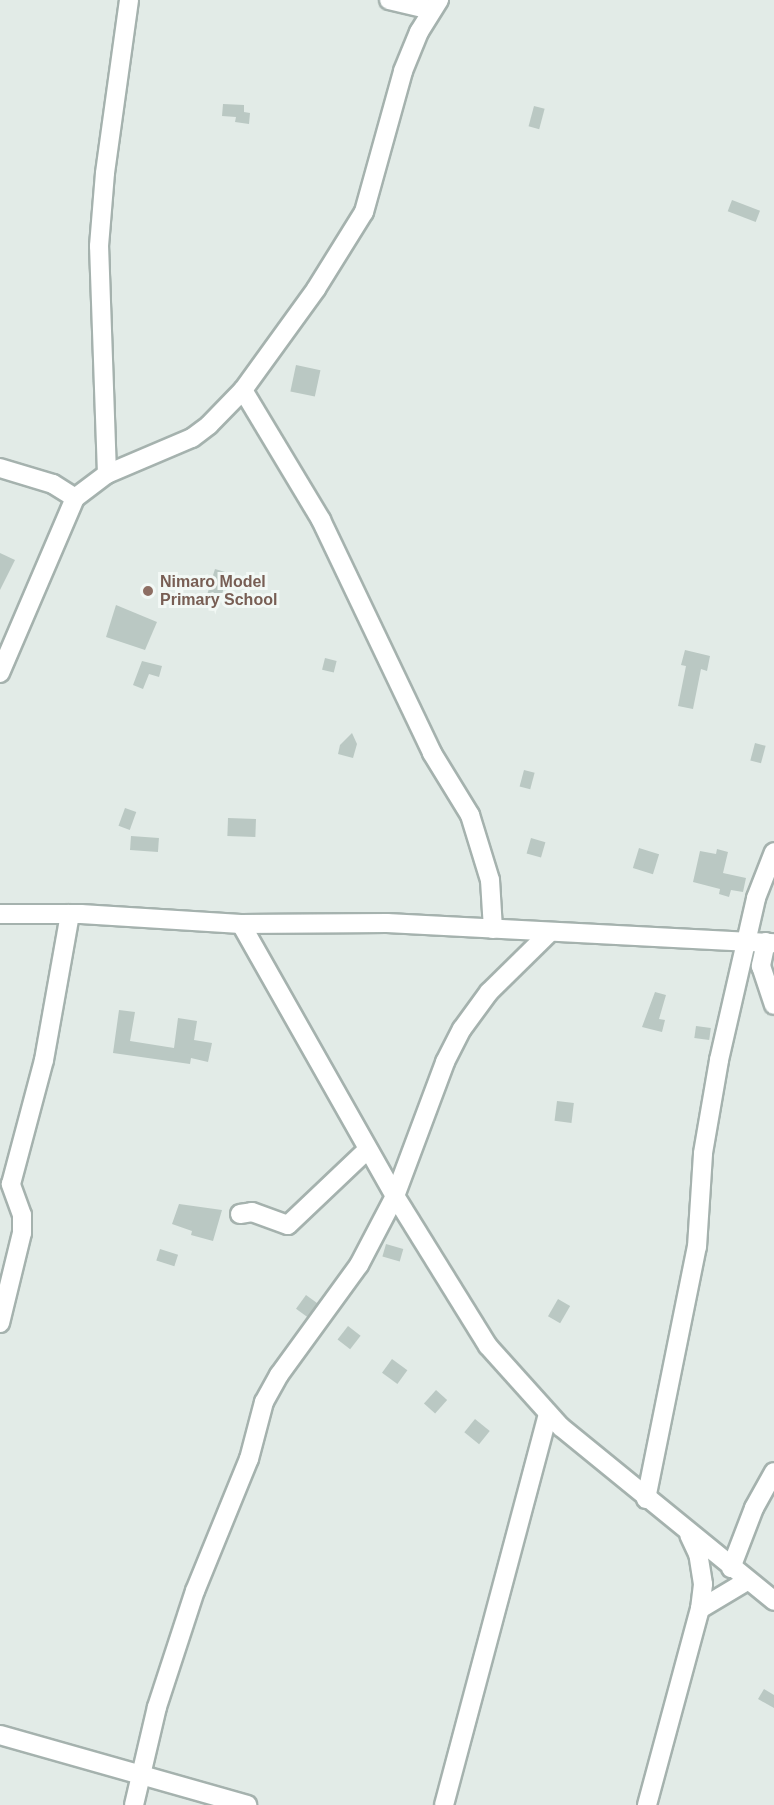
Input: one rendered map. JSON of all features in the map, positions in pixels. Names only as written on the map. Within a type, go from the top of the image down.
[{"type":"street","points":[[107,474],[99,246],[105,173],[129,0]]},
{"type":"street","points":[[0,673],[75,498],[107,474],[192,438],[243,390],[316,289],[364,212],[403,71],[435,5],[389,0]]},
{"type":"street","points":[[243,390],[321,520],[432,753],[471,815],[490,880],[493,930]]},
{"type":"street","points":[[0,468],[53,484],[75,498]]},
{"type":"street","points":[[646,1499],[697,1247],[703,1153],[756,898],[774,852]]},
{"type":"street","points":[[0,914],[70,914],[241,924],[387,923],[549,933],[747,940],[770,943],[761,966],[774,1005]]},
{"type":"street","points":[[0,1323],[22,1233],[22,1215],[11,1184],[44,1060],[70,914]]},
{"type":"street","points":[[241,924],[395,1196],[488,1346],[548,1414],[646,1499],[774,1601]]},
{"type":"street","points":[[134,1805],[139,1776],[188,1613],[249,1459],[264,1402],[279,1375],[359,1265],[395,1196],[444,1062],[462,1029],[489,992],[549,933]]},
{"type":"street","points":[[240,1214],[252,1212],[288,1225],[368,1149]]},
{"type":"street","points":[[444,1805],[548,1414]]},
{"type":"street","points":[[731,1568],[754,1508],[774,1472]]},
{"type":"street","points":[[647,1805],[700,1609],[703,1584],[698,1554],[689,1533]]},
{"type":"street","points":[[700,1609],[747,1581]]},
{"type":"street","points":[[0,1735],[247,1805]]},
{"type":"building","points":[[223,104],[244,105],[244,112],[250,113],[249,124],[235,122],[236,117],[222,116]]},
{"type":"building","points":[[534,106],[545,109],[539,129],[529,126]]},
{"type":"building","points":[[732,200],[760,211],[756,222],[728,211]]},
{"type":"building","points":[[296,365],[320,370],[315,397],[290,391]]},
{"type":"building","points":[[0,553],[15,560],[0,590]]},
{"type":"building","points":[[215,569],[228,573],[221,598],[207,594]]},
{"type":"building","points":[[116,605],[157,622],[145,650],[106,637]]},
{"type":"building","points":[[685,650],[710,656],[707,671],[701,669],[693,709],[678,706],[686,666],[681,665]]},
{"type":"building","points":[[325,658],[337,661],[334,673],[322,670]]},
{"type":"building","points":[[142,661],[162,666],[159,677],[149,674],[143,689],[133,685]]},
{"type":"building","points":[[352,733],[357,744],[353,758],[338,754],[340,745]]},
{"type":"building","points":[[755,743],[766,746],[761,763],[750,760]]},
{"type":"building","points":[[524,770],[535,773],[530,789],[520,786]]},
{"type":"building","points":[[125,808],[136,812],[130,830],[119,826]]},
{"type":"building","points":[[228,818],[256,819],[255,837],[227,836]]},
{"type":"building","points":[[131,836],[159,838],[158,852],[130,850]]},
{"type":"building","points":[[531,838],[545,842],[541,858],[527,853]]},
{"type":"building","points":[[639,848],[659,854],[653,874],[633,868]]},
{"type":"building","points":[[717,849],[728,852],[723,873],[746,878],[743,892],[731,890],[729,897],[719,894],[720,889],[693,882],[700,851],[716,854]]},
{"type":"building","points":[[655,992],[666,995],[659,1019],[665,1020],[662,1032],[642,1027]]},
{"type":"building","points":[[119,1010],[135,1012],[130,1041],[174,1048],[178,1018],[197,1021],[194,1040],[212,1043],[208,1062],[191,1058],[190,1064],[113,1053]]},
{"type":"building","points":[[696,1026],[711,1028],[709,1040],[694,1038]]},
{"type":"building","points":[[557,1101],[574,1103],[571,1123],[555,1121]]},
{"type":"building","points":[[179,1204],[222,1210],[213,1241],[191,1235],[192,1231],[172,1224]]},
{"type":"building","points":[[386,1244],[403,1249],[400,1261],[382,1256]]},
{"type":"building","points":[[160,1249],[178,1255],[174,1266],[156,1260]]},
{"type":"building","points":[[306,1295],[317,1303],[307,1317],[296,1309]]},
{"type":"building","points":[[558,1299],[570,1306],[560,1323],[548,1316]]},
{"type":"building","points":[[348,1326],[361,1336],[350,1349],[338,1339]]},
{"type":"building","points":[[392,1359],[407,1370],[397,1384],[382,1373]]},
{"type":"building","points":[[436,1390],[447,1400],[435,1413],[424,1403]]},
{"type":"building","points":[[475,1419],[490,1431],[479,1444],[464,1432]]},
{"type":"building","points":[[764,1689],[774,1695],[774,1708],[758,1699]]},
{"type":"place","name":"Nimaro Model Primary School","points":[[148,591]]}]
